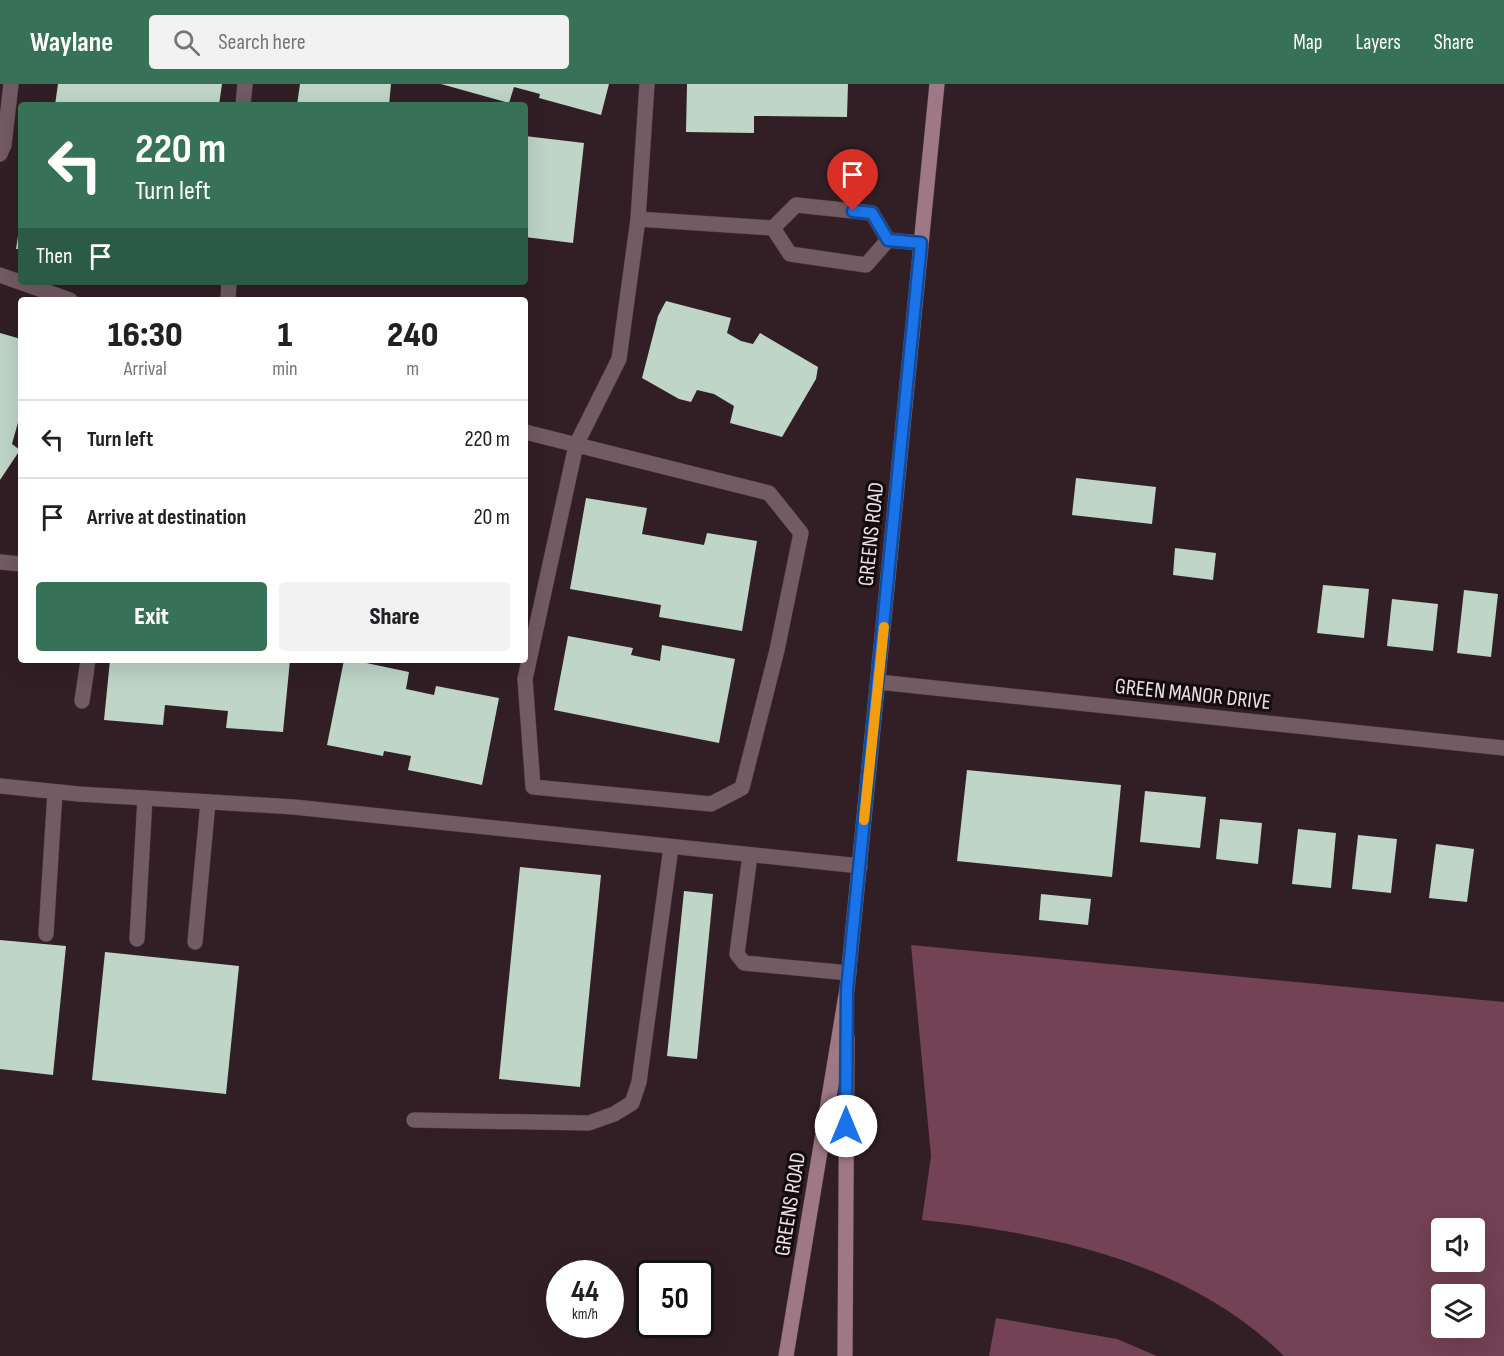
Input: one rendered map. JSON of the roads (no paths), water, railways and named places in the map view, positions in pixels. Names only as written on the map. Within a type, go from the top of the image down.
[{"type":"main road","name":"GREENS ROAD","points":[[786,1356],[848,981],[937,84]]},
{"type":"main road","name":"GREENS ROAD","points":[[845,1356],[848,981]]},
{"type":"street","points":[[0,154],[4,145],[11,84]]},
{"type":"street","points":[[243,102],[245,84]]},
{"type":"street","points":[[528,648],[576,445],[619,359],[638,219],[647,84]]},
{"type":"street","points":[[638,219],[773,228],[796,205],[872,213],[888,240]]},
{"type":"street","points":[[773,228],[790,254],[866,265],[888,240]]},
{"type":"street","points":[[888,240],[921,243]]},
{"type":"street","points":[[0,275],[18,281]]},
{"type":"street","points":[[28,285],[62,297]]},
{"type":"street","points":[[527,663],[525,679],[533,787],[711,804],[742,788],[777,650],[801,533],[769,493],[528,433]]},
{"type":"street","points":[[0,562],[18,564]]},
{"type":"street","points":[[82,701],[88,663]]},
{"type":"street","name":"GREEN MANOR DRIVE","points":[[878,682],[1504,748]]},
{"type":"street","points":[[0,786],[55,792],[294,807],[860,866]]},
{"type":"street","points":[[46,934],[55,792]]},
{"type":"street","points":[[137,939],[145,798]]},
{"type":"street","points":[[195,942],[208,802]]},
{"type":"street","points":[[414,1120],[589,1123],[614,1114],[632,1103],[639,1082],[671,847]]},
{"type":"street","points":[[750,855],[737,954],[744,963],[848,981]]}]
